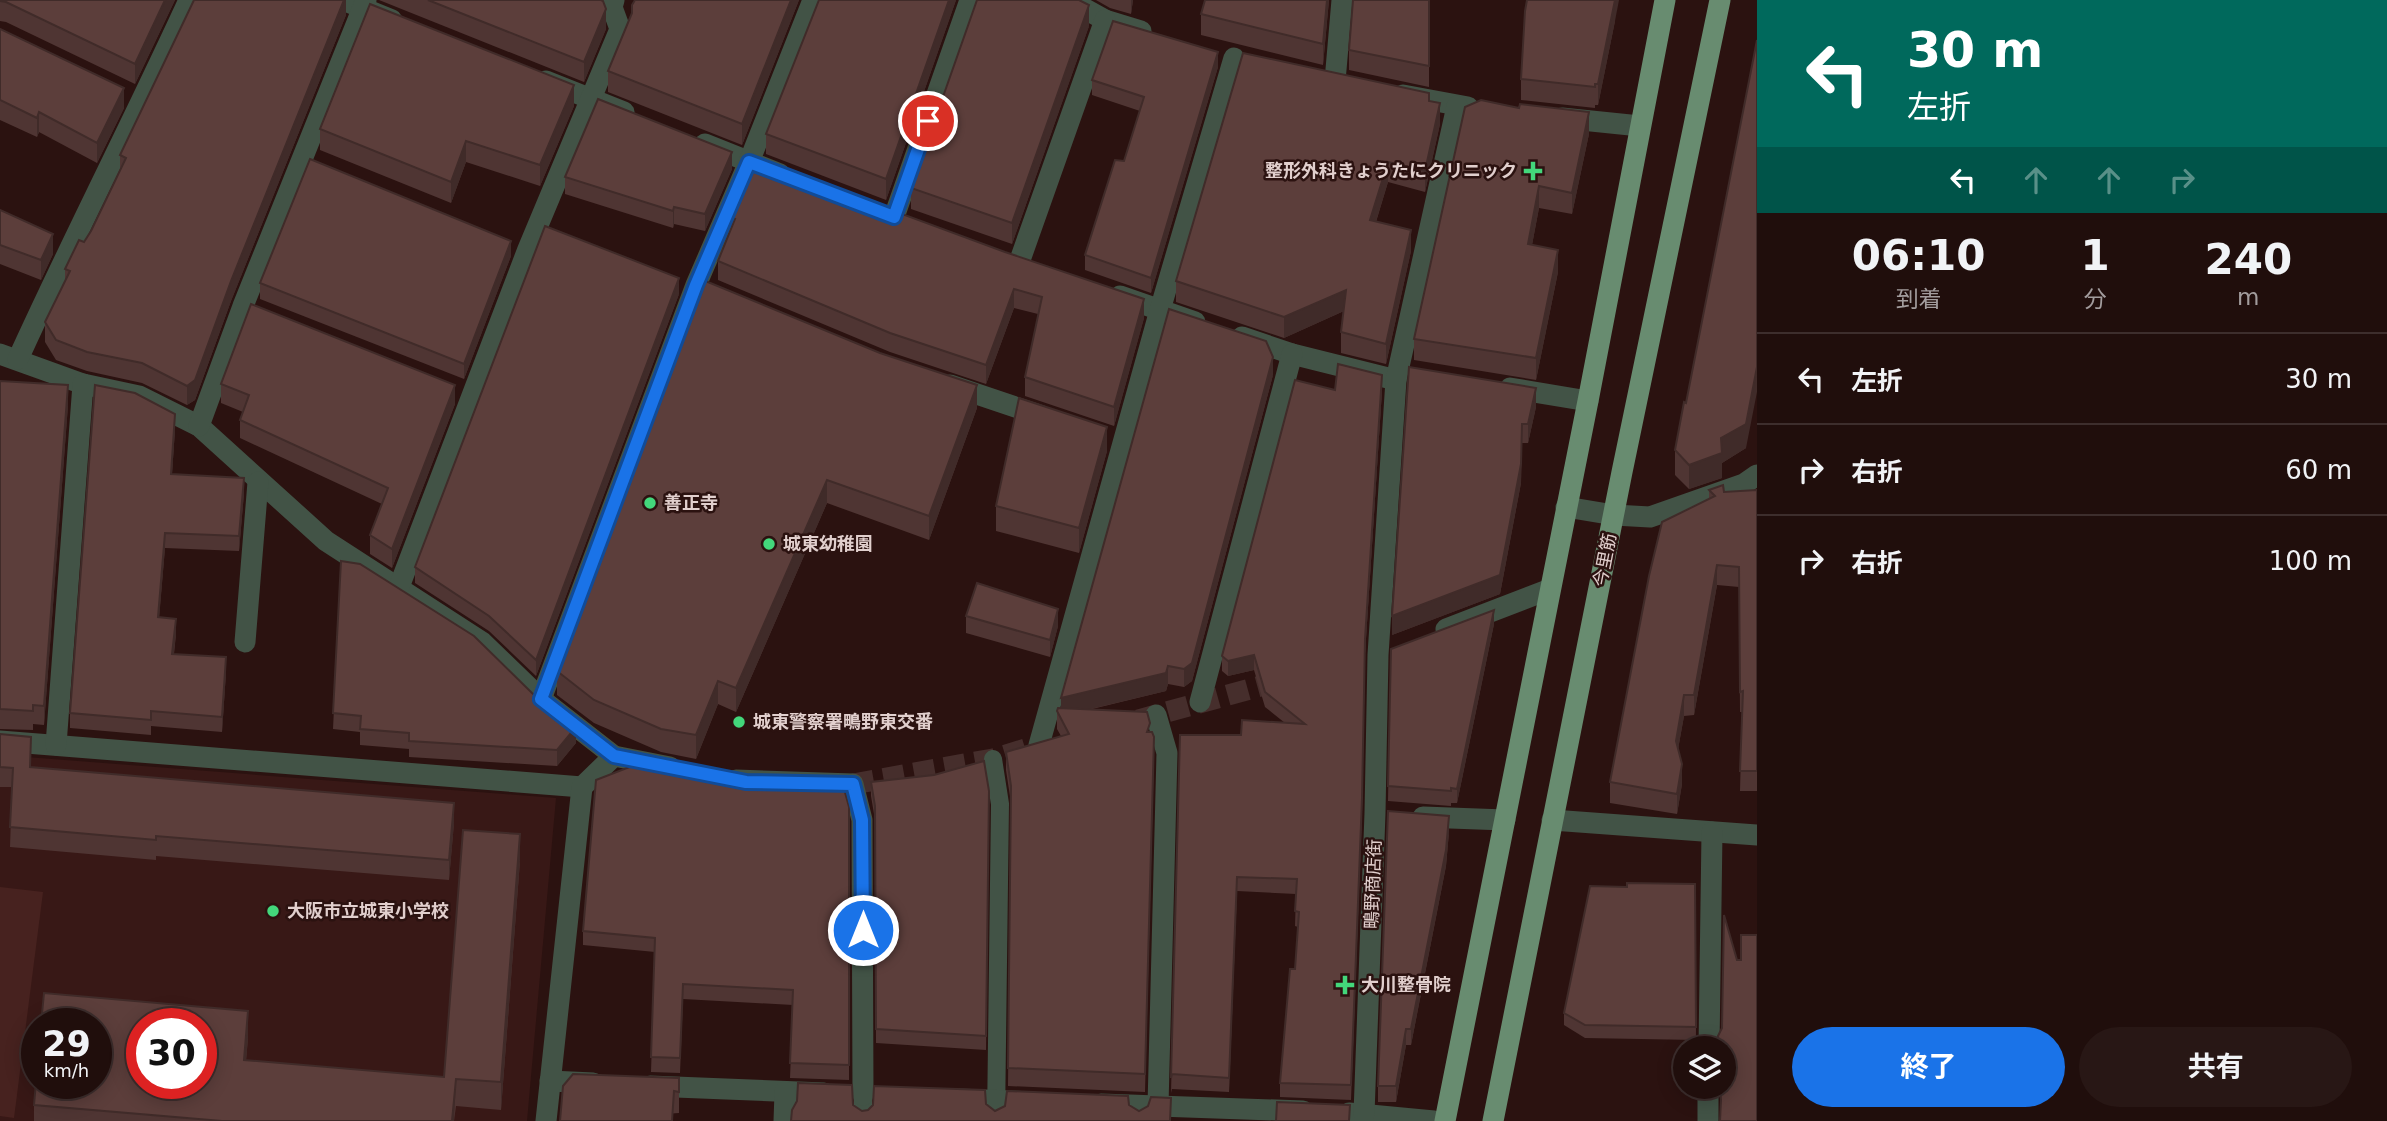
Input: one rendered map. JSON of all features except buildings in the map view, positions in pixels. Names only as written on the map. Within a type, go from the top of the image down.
[{"type":"main road","points":[[1445,1121],[1665,0]]},
{"type":"main road","name":"今里筋","points":[[1493,1121],[1720,0]]},
{"type":"street","points":[[189,0],[142,102],[64,244],[9,356],[83,384],[139,396],[199,426],[326,541],[482,642],[541,699],[614,756],[693,772]]},
{"type":"street","points":[[399,587],[464,394],[620,29],[612,7],[614,0]]},
{"type":"street","points":[[541,699],[813,0]]},
{"type":"street","points":[[894,217],[970,0]]},
{"type":"street","points":[[1069,0],[1105,20],[1156,35]]},
{"type":"street","points":[[1310,75],[1341,82],[1342,0]]},
{"type":"street","points":[[199,426],[309,160],[357,3],[413,29]]},
{"type":"street","points":[[995,252],[1026,263],[1105,20]]},
{"type":"street","points":[[1208,51],[1259,64]]},
{"type":"street","points":[[1039,745],[1160,310],[1234,58]]},
{"type":"street","points":[[528,74],[640,118]]},
{"type":"street","points":[[118,90],[142,102]]},
{"type":"street","points":[[1389,92],[1484,109]]},
{"type":"street","name":"鴫野商店街","points":[[1364,1114],[1378,655],[1396,375],[1457,106]]},
{"type":"street","points":[[1540,115],[1640,126]]},
{"type":"street","points":[[689,138],[797,180]]},
{"type":"street","points":[[870,208],[919,226]]},
{"type":"street","points":[[503,239],[528,249]]},
{"type":"street","points":[[1097,288],[1292,354],[1396,375],[1423,375]]},
{"type":"street","points":[[1200,702],[1292,354]]},
{"type":"street","points":[[925,377],[1058,421]]},
{"type":"street","points":[[56,745],[83,384]]},
{"type":"street","points":[[1489,385],[1588,401]]},
{"type":"street","points":[[1097,434],[1124,443]]},
{"type":"street","points":[[244,642],[258,482]]},
{"type":"street","points":[[1566,507],[1614,515],[1650,517],[1753,482]]},
{"type":"street","points":[[1430,635],[1550,589]]},
{"type":"street","points":[[1378,655],[1404,645]]},
{"type":"street","points":[[1146,1111],[1167,754],[1156,715]]},
{"type":"street","points":[[0,741],[582,787]]},
{"type":"street","points":[[546,1121],[582,787],[614,756]]},
{"type":"street","points":[[550,1082],[870,1095],[862,820],[853,784],[746,782],[720,776]]},
{"type":"street","points":[[1375,813],[1464,820],[1505,820]]},
{"type":"street","points":[[1552,820],[1757,835]]},
{"type":"street","points":[[1709,1036],[1712,832]]},
{"type":"street","points":[[784,1121],[785,1092]]},
{"type":"street","points":[[943,1098],[996,1111],[1048,1102]]},
{"type":"street","points":[[1708,1099],[1708,1121]]},
{"type":"street","points":[[1074,1103],[1146,1111],[1364,1114],[1434,1121]]},
{"type":"lane","points":[[993,759],[1000,804],[996,1111]]},
{"type":"lane","points":[[863,1121],[870,1095]]},
{"type":"shaded area","name":"大阪市立城東小学校","points":[[0,755],[556,798],[527,1121],[0,1121]]},
{"type":"shaded area","points":[[0,887],[43,892],[28,1008],[21,1008],[21,1063],[14,1118],[0,1116]]},
{"type":"tunnel","points":[[1138,720],[1286,679]]},
{"type":"tunnel","points":[[853,784],[993,759],[1032,747]]},
{"type":"place","name":"整形外科きょうたにクリニック","points":[[1533,171]]},
{"type":"place","name":"善正寺","points":[[650,503]]},
{"type":"place","name":"城東幼稚園","points":[[769,544]]},
{"type":"place","name":"城東警察署鴫野東交番","points":[[739,722]]},
{"type":"place","name":"大阪市立城東小学校","points":[[273,911]]},
{"type":"place","name":"大川整骨院","points":[[1345,985]]},
{"type":"route","points":[[863,930],[862,820],[853,784],[746,782],[614,756],[541,699],[696,285],[749,162],[894,217],[928,121]]}]
